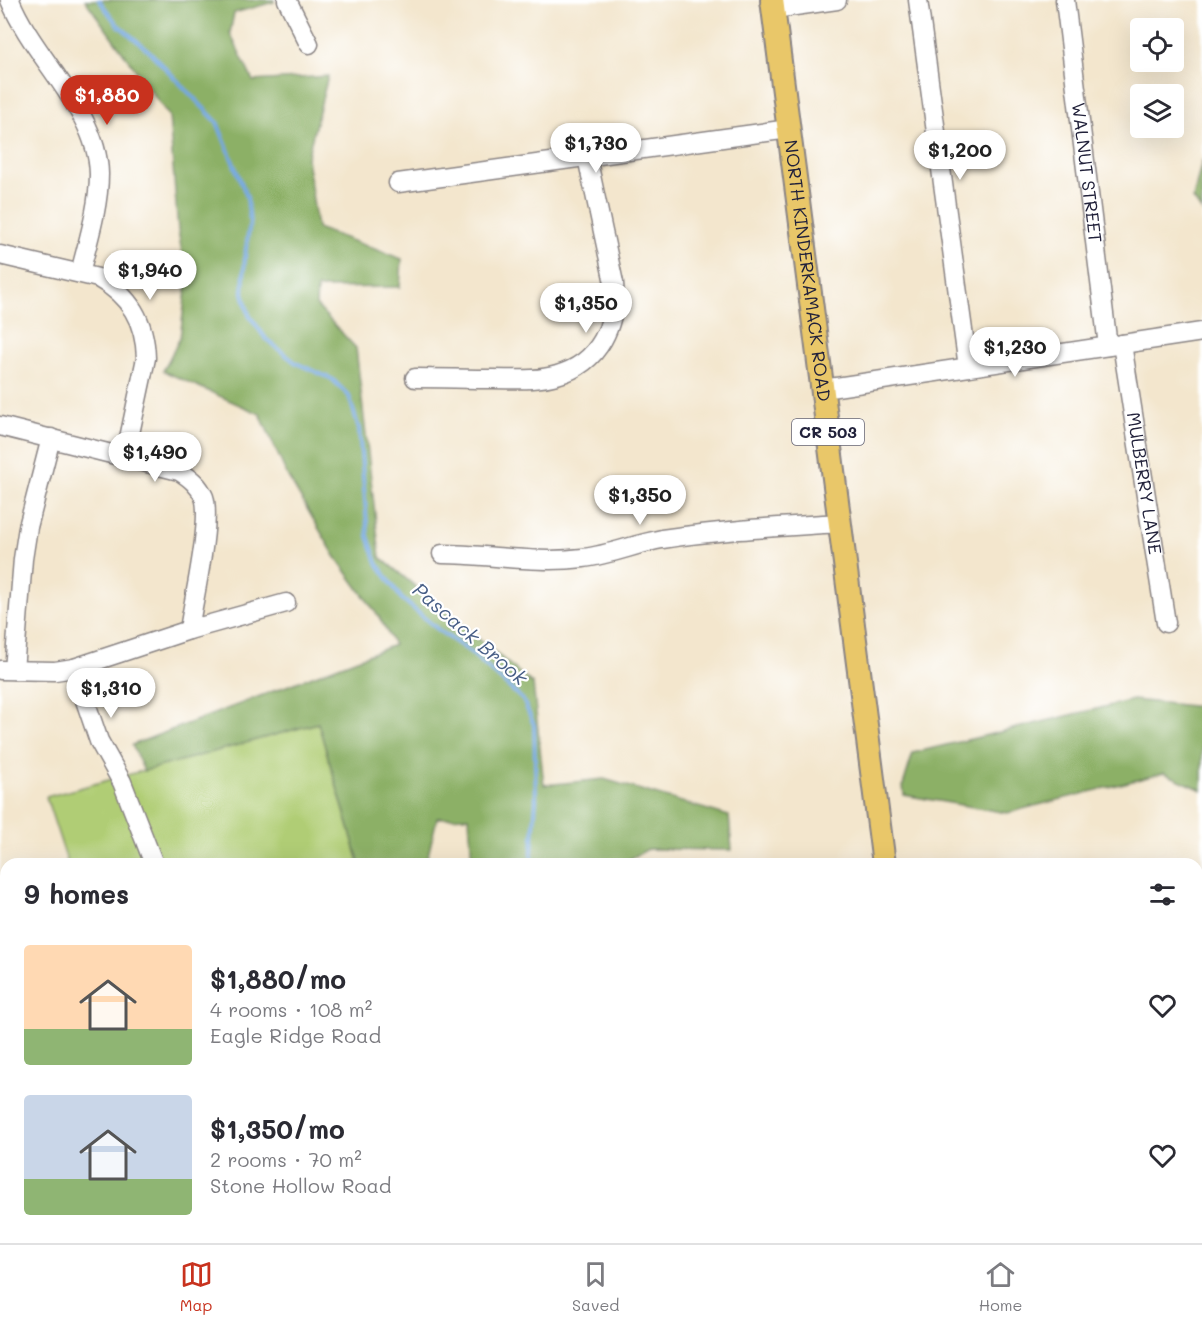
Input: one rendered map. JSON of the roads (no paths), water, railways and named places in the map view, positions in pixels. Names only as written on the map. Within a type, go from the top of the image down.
[{"type":"main road","name":"NORTH KINDERKAMACK ROAD","points":[[773,4],[883,858]]},
{"type":"street","points":[[10,0],[28,37],[83,118],[96,151],[99,171],[98,190],[80,273]]},
{"type":"street","points":[[287,0],[309,44]]},
{"type":"street","points":[[773,4],[837,0]]},
{"type":"street","points":[[918,0],[968,367]]},
{"type":"street","name":"WALNUT STREET","points":[[1065,0],[1115,345]]},
{"type":"street","points":[[398,183],[789,129]]},
{"type":"street","points":[[416,378],[528,379],[556,376],[589,359],[601,345],[613,317],[614,283],[588,157]]},
{"type":"street","points":[[0,255],[98,279],[112,286],[125,297],[135,311],[142,325],[146,342],[145,369],[125,457]]},
{"type":"street","points":[[823,389],[1202,332]]},
{"type":"street","name":"MULBERRY LANE","points":[[1115,345],[1166,622]]},
{"type":"street","points":[[0,426],[179,471],[189,477],[203,495],[206,519],[189,630]]},
{"type":"street","points":[[51,438],[28,527],[7,670],[55,671],[74,668],[189,630],[286,603]]},
{"type":"street","points":[[441,554],[564,560],[606,554],[659,540],[710,532],[840,523]]},
{"type":"street","points":[[74,668],[99,741],[122,782],[152,858]]},
{"type":"waterway","name":"Pascack Brook","points":[[99,0],[117,24],[149,51],[217,122],[247,197],[250,222],[243,293],[249,315],[266,339],[296,363],[332,379],[349,396],[359,429],[368,536],[377,563],[401,598],[441,632],[469,651],[523,700],[534,725],[536,800],[531,858]]}]
